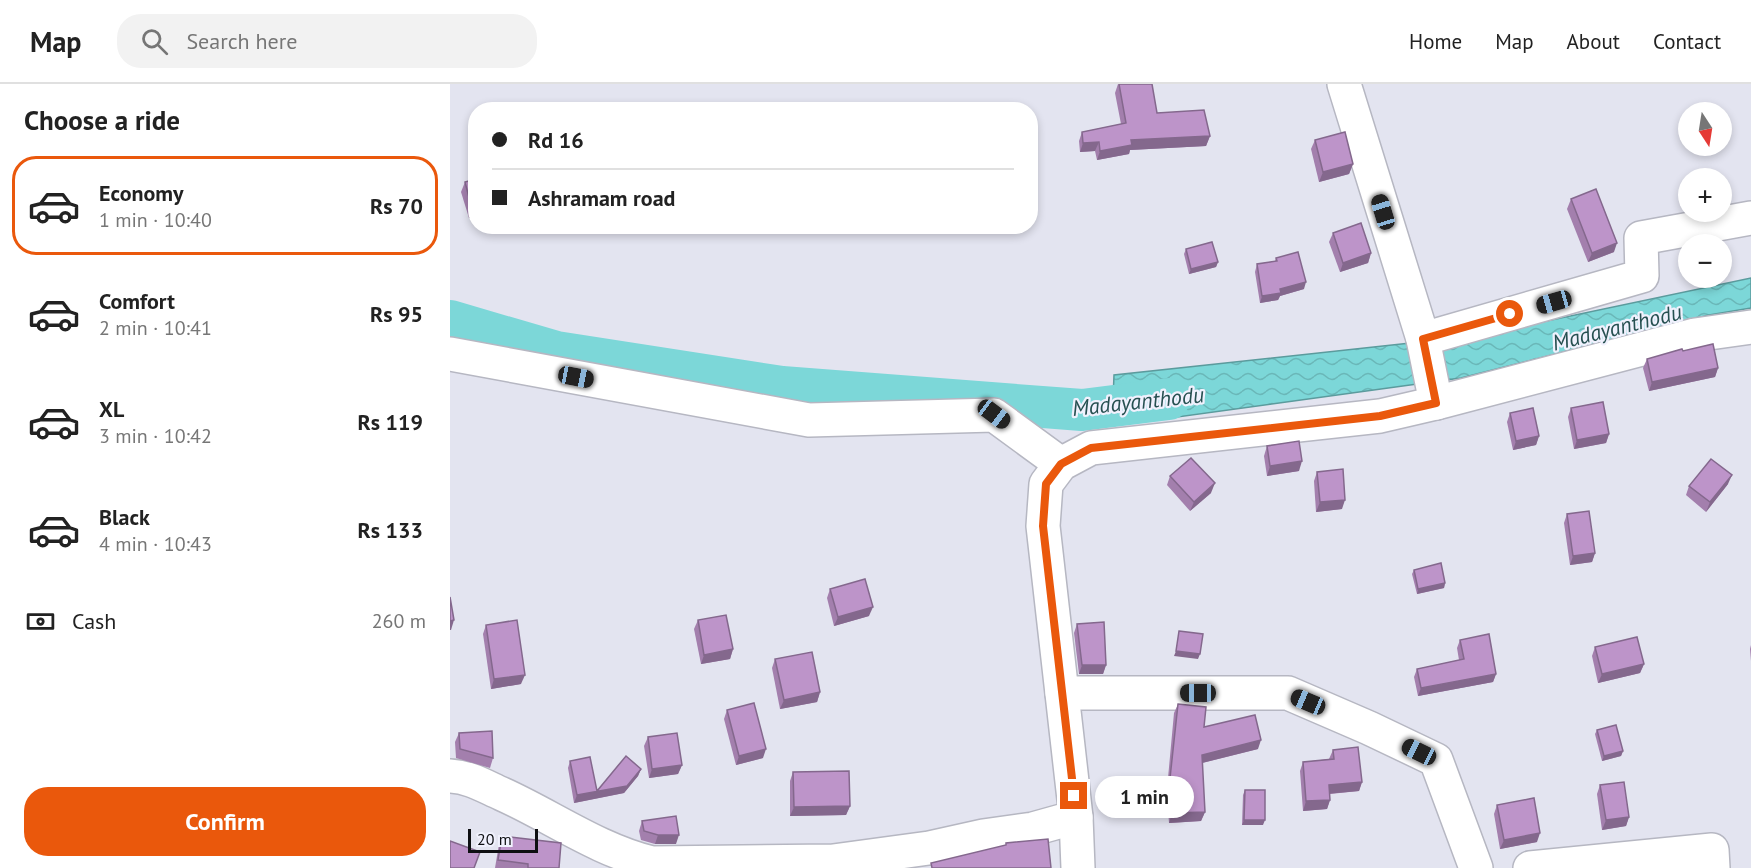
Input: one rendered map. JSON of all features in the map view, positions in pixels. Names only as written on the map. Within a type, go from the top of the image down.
[{"type":"street","points":[[1344,84],[1423,339],[1436,403]]},
{"type":"street","points":[[1423,339],[1642,276],[1641,238],[1751,218]]},
{"type":"street","points":[[1078,868],[1076,817],[1043,526],[1046,484],[1061,464],[1091,448],[1380,416],[1695,336],[1751,327]]},
{"type":"street","points":[[450,354],[809,420],[994,414],[1061,464]]},
{"type":"street","points":[[1062,693],[1288,693],[1370,728],[1436,760],[1476,868]]},
{"type":"street","points":[[450,776],[464,777],[524,804],[588,838],[638,860],[652,863],[833,861],[929,848],[983,836],[1034,829],[1076,817]]},
{"type":"street","points":[[1530,868],[1712,850],[1713,868]]},
{"type":"water","points":[[1751,278],[1751,308],[1709,315],[1461,378],[1112,426],[1114,375],[1475,336],[1703,288],[1732,288],[1732,282]]},
{"type":"building","points":[[1119,84],[1152,84],[1157,113],[1204,110],[1210,136],[1131,140],[1132,145],[1100,151],[1099,142],[1083,143],[1082,132],[1126,123]]},
{"type":"building","points":[[1345,132],[1353,164],[1323,172],[1315,140]]},
{"type":"building","points":[[1596,189],[1617,243],[1592,253],[1571,199]]},
{"type":"building","points":[[1361,223],[1371,253],[1343,263],[1333,233]]},
{"type":"building","points":[[1212,242],[1218,262],[1191,269],[1186,249]]},
{"type":"building","points":[[1298,252],[1306,282],[1280,289],[1281,293],[1262,296],[1257,264],[1277,261],[1276,258]]},
{"type":"building","points":[[1713,344],[1718,368],[1652,382],[1647,359],[1682,349],[1683,351]]},
{"type":"building","points":[[1603,402],[1609,434],[1577,440],[1571,408]]},
{"type":"building","points":[[1533,408],[1539,436],[1516,441],[1510,413]]},
{"type":"building","points":[[1299,441],[1302,461],[1270,466],[1267,446]]},
{"type":"building","points":[[1191,458],[1215,483],[1194,502],[1170,476]]},
{"type":"building","points":[[1711,459],[1732,475],[1710,502],[1689,486]]},
{"type":"building","points":[[1343,469],[1345,500],[1320,502],[1317,472]]},
{"type":"building","points":[[1589,511],[1595,553],[1573,556],[1567,514]]},
{"type":"building","points":[[1441,563],[1445,583],[1418,589],[1414,570]]},
{"type":"building","points":[[865,579],[873,607],[838,617],[830,589]]},
{"type":"building","points":[[450,597],[454,620],[450,621]]},
{"type":"building","points":[[726,615],[733,649],[704,655],[698,620]]},
{"type":"building","points":[[517,620],[525,675],[494,679],[486,625]]},
{"type":"building","points":[[1104,622],[1106,665],[1082,665],[1077,624]]},
{"type":"building","points":[[1179,631],[1203,634],[1200,654],[1176,651]]},
{"type":"building","points":[[1489,634],[1496,674],[1421,688],[1417,669],[1464,659],[1460,640]]},
{"type":"building","points":[[1637,637],[1644,664],[1602,674],[1595,647]]},
{"type":"building","points":[[812,652],[820,692],[784,700],[775,659]]},
{"type":"building","points":[[754,703],[766,749],[739,756],[727,710]]},
{"type":"building","points":[[1178,704],[1206,707],[1204,727],[1255,715],[1261,740],[1202,755],[1205,812],[1172,813],[1171,801],[1162,802],[1160,778],[1170,778]]},
{"type":"building","points":[[1616,725],[1623,751],[1604,756],[1597,730]]},
{"type":"building","points":[[492,731],[493,758],[460,749],[459,733]]},
{"type":"building","points":[[677,733],[682,765],[652,769],[648,737]]},
{"type":"building","points":[[1358,747],[1362,782],[1329,785],[1330,800],[1306,801],[1303,762],[1334,759],[1333,750]]},
{"type":"building","points":[[626,756],[641,769],[627,786],[577,795],[570,761],[590,757],[597,791]]},
{"type":"building","points":[[849,771],[850,806],[794,807],[793,772]]},
{"type":"building","points":[[1624,782],[1629,817],[1606,820],[1600,785]]},
{"type":"building","points":[[1245,790],[1265,790],[1265,820],[1244,820]]},
{"type":"building","points":[[1534,798],[1540,833],[1504,840],[1497,805]]},
{"type":"building","points":[[676,816],[679,835],[658,835],[644,831],[642,821]]},
{"type":"building","points":[[502,836],[561,843],[559,868],[528,868],[528,864],[498,860]]},
{"type":"building","points":[[1048,839],[1051,868],[932,868],[931,863],[1006,845],[1006,843]]},
{"type":"building","points":[[450,841],[480,852],[474,868],[450,868]]},
{"type":"waterway","name":"Madayanthodu","points":[[450,321],[556,352],[782,387],[1082,410],[1169,399]]},
{"type":"route","points":[[1074,796],[1043,526],[1046,484],[1061,464],[1091,448],[1380,416],[1436,403],[1423,339],[1510,314]]}]
